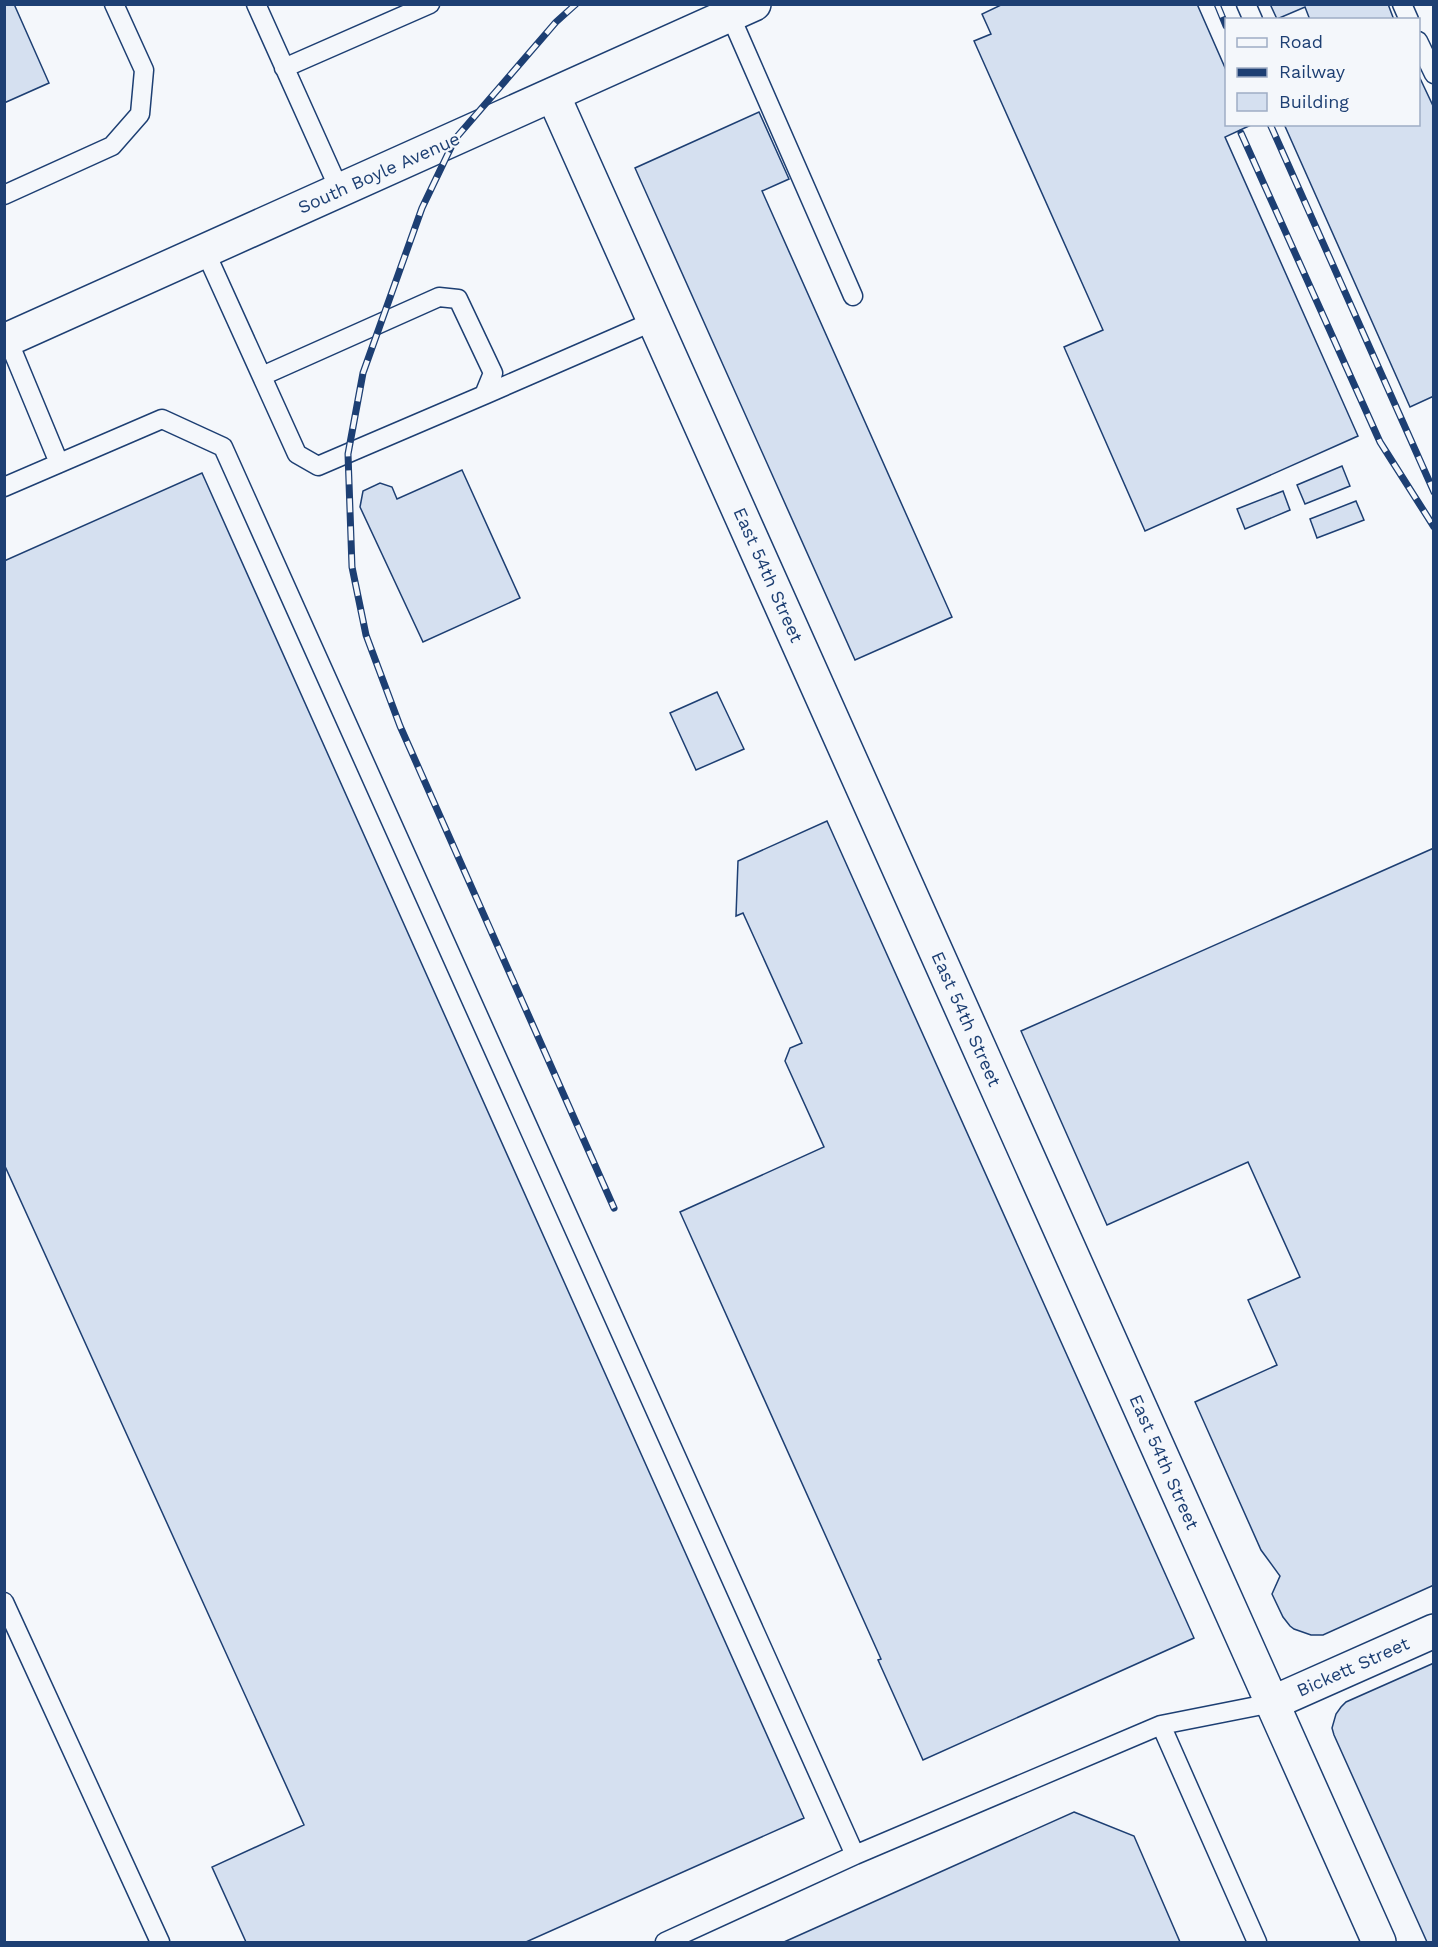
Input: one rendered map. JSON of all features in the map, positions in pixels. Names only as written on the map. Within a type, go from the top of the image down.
[{"type":"street","name":"South Boyle Avenue","points":[[6,340],[742,10]]},
{"type":"street","name":"East 54th Street","points":[[553,95],[1379,1942]]},
{"type":"street","name":"Bickett Street","points":[[1272,1703],[1434,1631]]},
{"type":"lane","points":[[4,195],[112,146],[140,114],[144,70],[114,4]]},
{"type":"lane","points":[[256,4],[340,191]]},
{"type":"lane","points":[[284,68],[430,4]]},
{"type":"lane","points":[[1246,4],[1252,18]]},
{"type":"lane","points":[[1402,4],[1408,18]]},
{"type":"lane","points":[[742,10],[853,296]]},
{"type":"lane","points":[[1420,43],[1434,74]]},
{"type":"lane","points":[[205,251],[297,454],[318,466],[654,321]]},
{"type":"lane","points":[[262,376],[438,297],[458,300],[493,373],[484,395]]},
{"type":"lane","points":[[6,340],[58,463]]},
{"type":"lane","points":[[4,487],[162,419],[224,447],[855,1855]]},
{"type":"lane","points":[[4,1602],[160,1942]]},
{"type":"lane","points":[[665,1942],[855,1855],[1161,1725],[1272,1703]]},
{"type":"lane","points":[[1161,1725],[1257,1942]]},
{"type":"building","points":[[4,4],[14,4],[49,83],[4,103]]},
{"type":"building","points":[[1003,4],[1197,4],[1225,68],[1225,126],[1249,126],[1225,137],[1358,436],[1145,531],[1064,347],[1103,330],[974,41],[991,34],[982,14]]},
{"type":"building","points":[[1270,4],[1388,4],[1393,18],[1309,18],[1305,7],[1277,18]]},
{"type":"building","points":[[1420,78],[1434,108],[1434,396],[1410,407],[1285,126],[1420,126]]},
{"type":"building","points":[[759,112],[789,179],[762,191],[952,617],[855,660],[635,168]]},
{"type":"building","points":[[1342,466],[1350,486],[1305,504],[1297,485]]},
{"type":"building","points":[[462,470],[520,598],[423,642],[360,507],[363,491],[380,483],[392,487],[397,499]]},
{"type":"building","points":[[202,473],[804,1818],[526,1942],[246,1942],[212,1867],[304,1825],[4,1164],[4,561]]},
{"type":"building","points":[[1283,491],[1290,510],[1245,529],[1237,509]]},
{"type":"building","points":[[1356,501],[1364,520],[1317,538],[1310,519]]},
{"type":"building","points":[[717,692],[744,749],[696,770],[670,713]]},
{"type":"building","points":[[827,821],[1194,1638],[923,1760],[878,1660],[881,1659],[680,1212],[824,1147],[785,1061],[790,1048],[802,1043],[743,913],[736,916],[738,861]]},
{"type":"building","points":[[1434,848],[1434,1585],[1323,1635],[1311,1635],[1294,1629],[1283,1617],[1272,1594],[1280,1576],[1261,1550],[1195,1402],[1277,1365],[1248,1300],[1300,1277],[1248,1162],[1107,1225],[1021,1031]]},
{"type":"building","points":[[1434,1663],[1434,1942],[1427,1942],[1332,1728],[1336,1714],[1346,1702]]},
{"type":"building","points":[[1074,1812],[1134,1836],[1180,1942],[784,1942]]},
{"type":"railway","points":[[576,4],[556,22],[455,139],[422,208],[363,373],[348,454],[352,567],[366,635],[400,726],[614,1208]]},
{"type":"railway","points":[[1217,4],[1225,24]]},
{"type":"railway","points":[[1271,126],[1434,492]]},
{"type":"railway","points":[[1241,133],[1380,442],[1434,527]]}]
